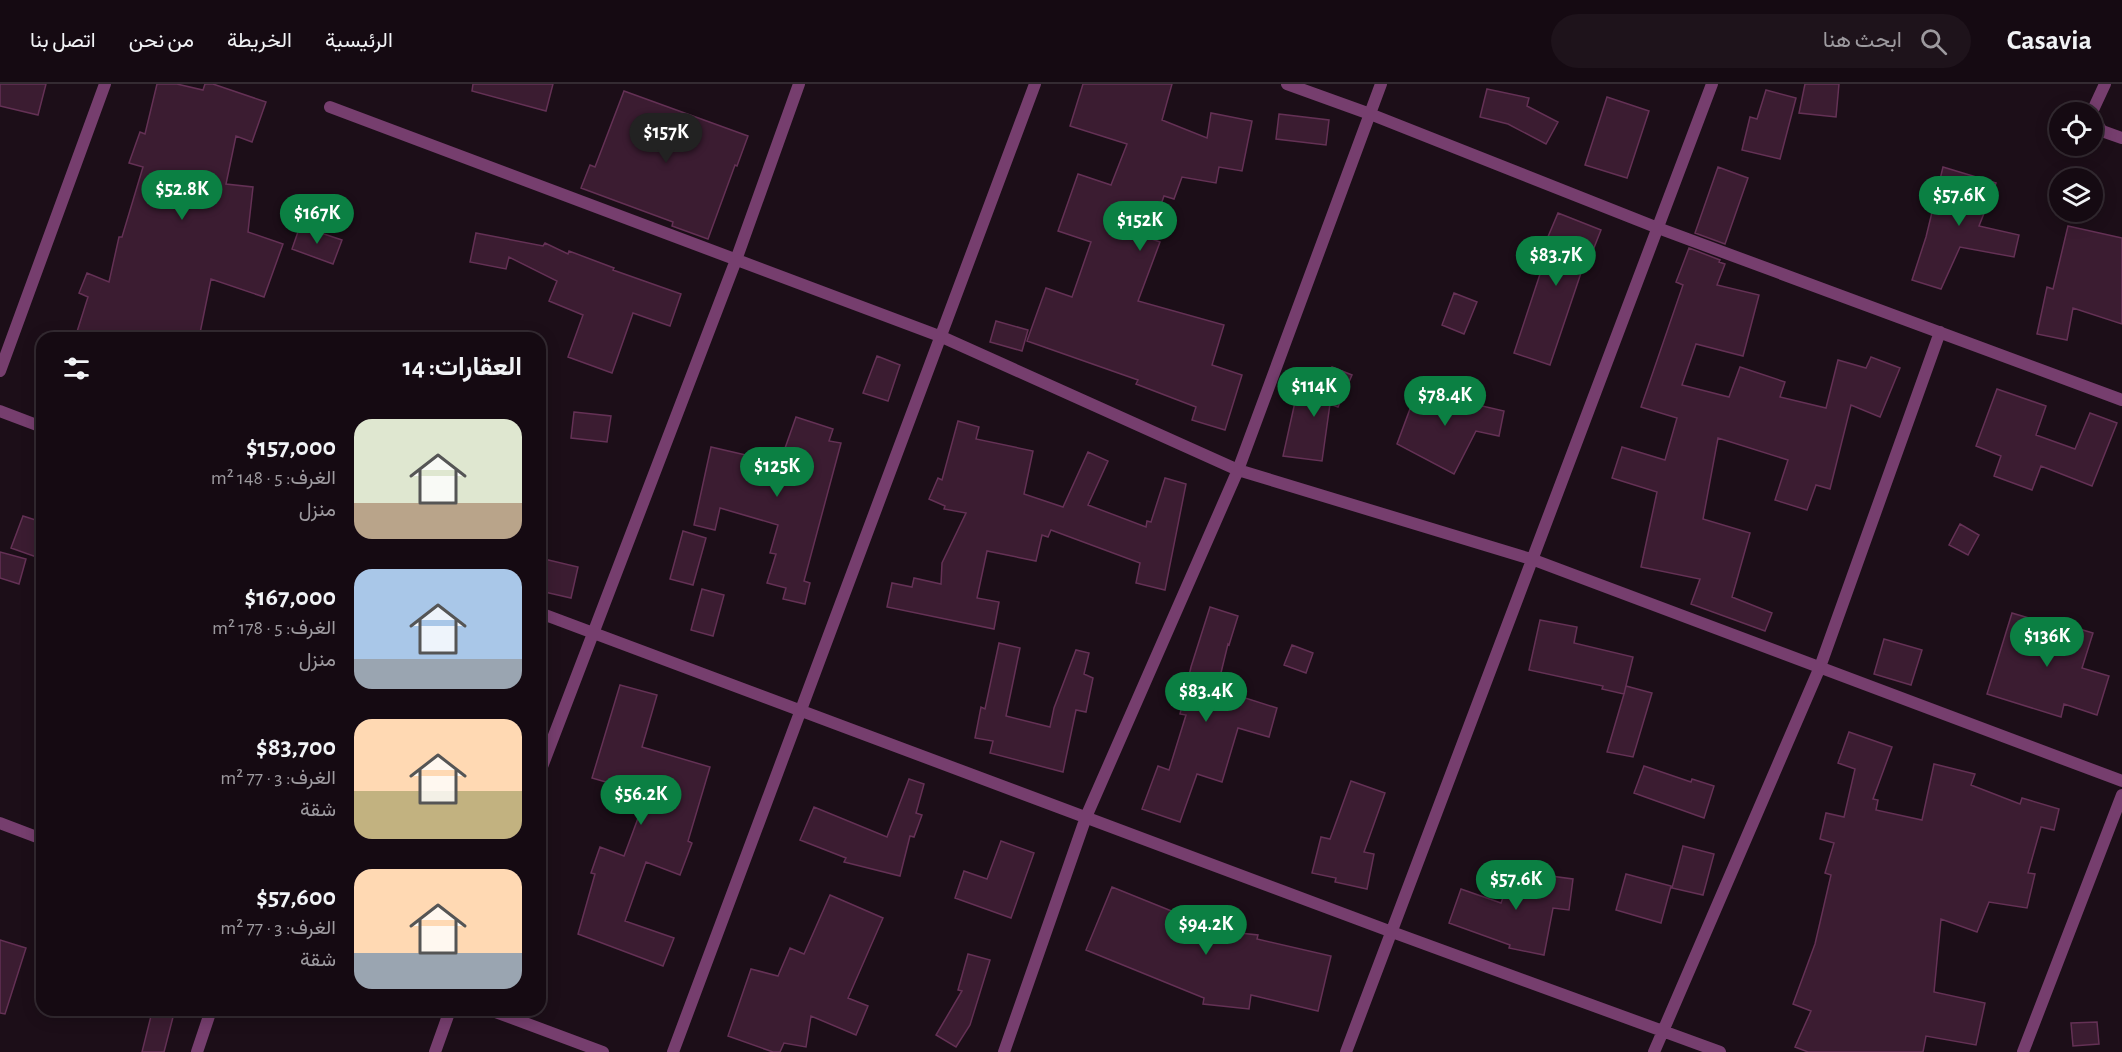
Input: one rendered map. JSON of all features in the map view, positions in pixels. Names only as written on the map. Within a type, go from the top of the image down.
[{"type":"street","points":[[0,371],[105,84]]},
{"type":"street","points":[[546,756],[736,260],[799,84]]},
{"type":"street","points":[[673,1052],[1035,84]]},
{"type":"street","points":[[1287,84],[1370,114],[1658,228],[2122,400]]},
{"type":"street","points":[[1004,1052],[1086,817],[1238,470],[1381,84]]},
{"type":"street","points":[[1346,1052],[1534,560],[1712,84]]},
{"type":"street","points":[[2097,102],[2105,84]]},
{"type":"street","points":[[330,107],[942,337],[1238,470],[1534,560],[2122,781]]},
{"type":"street","points":[[2103,131],[2122,138]]},
{"type":"street","points":[[1654,1052],[1820,667],[1940,332]]},
{"type":"street","points":[[0,411],[36,425]]},
{"type":"street","points":[[546,615],[1392,932],[1720,1052]]},
{"type":"street","points":[[2024,1052],[2122,795]]},
{"type":"street","points":[[0,823],[36,837]]},
{"type":"street","points":[[197,1052],[210,1016]]},
{"type":"street","points":[[435,1052],[448,1016]]},
{"type":"street","points":[[506,1016],[603,1052]]},
{"type":"building","points":[[0,84],[46,84],[38,115],[0,106]]},
{"type":"building","points":[[157,84],[177,84],[203,90],[205,84],[213,84],[266,102],[252,142],[236,136],[226,184],[253,187],[248,232],[283,244],[264,297],[211,279],[200,332],[77,332],[88,297],[79,293],[87,273],[109,282],[119,237],[122,237],[143,167],[129,163],[140,132],[145,134]]},
{"type":"building","points":[[473,84],[553,84],[546,111],[472,91]]},
{"type":"building","points":[[1083,84],[1172,84],[1162,120],[1207,138],[1211,113],[1252,121],[1242,171],[1219,167],[1216,183],[1182,177],[1174,199],[1164,196],[1149,238],[1160,242],[1138,301],[1224,325],[1212,365],[1242,375],[1225,430],[1192,420],[1196,407],[1136,384],[1138,380],[1027,341],[1046,288],[1072,297],[1091,242],[1058,231],[1078,174],[1111,185],[1127,144],[1070,126]]},
{"type":"building","points":[[1805,84],[1839,84],[1836,117],[1799,113]]},
{"type":"building","points":[[1487,89],[1529,98],[1527,106],[1558,122],[1546,144],[1508,124],[1480,117]]},
{"type":"building","points":[[1766,90],[1796,98],[1780,159],[1742,150],[1750,117],[1757,119]]},
{"type":"building","points":[[624,91],[748,136],[708,239],[672,226],[673,222],[581,188],[590,165],[595,167]]},
{"type":"building","points":[[1607,97],[1649,111],[1627,178],[1585,165]]},
{"type":"building","points":[[1279,114],[1329,120],[1326,145],[1276,139]]},
{"type":"building","points":[[1718,167],[1748,178],[1725,244],[1695,233]]},
{"type":"building","points":[[1943,167],[1996,183],[1979,226],[2019,235],[2014,257],[1960,247],[1941,289],[1912,280],[1926,237]]},
{"type":"building","points":[[1558,213],[1601,230],[1586,268],[1583,267],[1550,365],[1514,353],[1547,253],[1542,251]]},
{"type":"building","points":[[300,226],[342,240],[333,264],[292,249]]},
{"type":"building","points":[[2068,226],[2122,238],[2122,324],[2073,308],[2067,340],[2037,334],[2047,287],[2053,289]]},
{"type":"building","points":[[476,233],[543,246],[545,243],[568,254],[569,251],[614,268],[613,270],[681,294],[670,326],[633,313],[612,373],[568,357],[583,315],[549,301],[557,281],[509,257],[506,269],[470,262]]},
{"type":"building","points":[[1689,248],[1725,264],[1717,285],[1759,295],[1743,356],[1696,344],[1682,385],[1729,397],[1740,367],[1785,382],[1780,397],[1826,408],[1838,360],[1866,368],[1871,357],[1900,368],[1880,417],[1851,405],[1830,489],[1816,485],[1807,510],[1775,500],[1788,460],[1718,438],[1703,519],[1750,533],[1732,597],[1772,613],[1765,631],[1691,604],[1700,579],[1641,567],[1657,492],[1612,478],[1622,447],[1665,460],[1677,418],[1641,407],[1683,285],[1676,282]]},
{"type":"building","points":[[1454,293],[1477,302],[1464,334],[1442,325]]},
{"type":"building","points":[[996,321],[1028,330],[1022,351],[990,342]]},
{"type":"building","points":[[877,356],[900,365],[888,401],[863,393]]},
{"type":"building","points":[[1332,367],[1352,375],[1338,407],[1330,404],[1322,461],[1283,456],[1297,393],[1319,398]]},
{"type":"building","points":[[1420,382],[1454,395],[1452,399],[1504,411],[1499,436],[1476,431],[1454,474],[1397,444]]},
{"type":"building","points":[[1997,389],[2046,406],[2036,435],[2075,449],[2090,413],[2117,423],[2092,486],[2041,466],[2032,490],[1994,476],[2001,456],[1976,446]]},
{"type":"building","points":[[574,412],[611,416],[607,442],[571,438]]},
{"type":"building","points":[[796,417],[833,429],[829,441],[841,443],[804,581],[810,583],[805,604],[783,599],[786,588],[767,583],[776,554],[770,553],[778,525],[720,508],[715,530],[694,525],[711,447],[772,461],[776,449],[784,451]]},
{"type":"building","points":[[958,421],[979,427],[976,439],[1033,451],[1024,494],[1063,507],[1088,452],[1108,461],[1088,505],[1146,527],[1147,521],[1151,522],[1165,478],[1186,484],[1165,590],[1136,583],[1140,563],[1051,530],[1048,537],[1042,535],[1036,561],[987,551],[977,598],[999,602],[994,629],[887,607],[892,583],[912,587],[914,578],[941,584],[942,563],[966,513],[944,509],[945,506],[929,499],[938,478],[942,480]]},
{"type":"building","points":[[23,516],[36,520],[36,557],[11,548]]},
{"type":"building","points":[[1960,524],[1979,535],[1968,555],[1949,545]]},
{"type":"building","points":[[683,531],[706,538],[693,585],[670,579]]},
{"type":"building","points":[[0,552],[26,559],[19,584],[0,578]]},
{"type":"building","points":[[546,559],[578,567],[571,598],[546,592]]},
{"type":"building","points":[[702,589],[724,595],[713,636],[691,630]]},
{"type":"building","points":[[1210,607],[1238,616],[1228,644],[1217,689],[1277,708],[1269,737],[1238,728],[1222,782],[1197,774],[1180,822],[1142,809],[1158,766],[1169,770],[1186,715],[1180,714],[1191,667]]},
{"type":"building","points":[[2012,613],[2065,629],[2066,625],[2093,633],[2082,668],[2109,676],[2097,715],[2064,704],[2061,717],[1987,694]]},
{"type":"building","points":[[1540,620],[1577,627],[1574,643],[1633,657],[1624,694],[1602,689],[1603,686],[1529,670]]},
{"type":"building","points":[[1884,639],[1922,650],[1911,685],[1874,674]]},
{"type":"building","points":[[999,643],[1020,648],[1006,716],[1050,727],[1054,708],[1076,650],[1089,653],[1084,674],[1093,678],[1086,712],[1076,710],[1063,772],[990,753],[993,741],[975,738],[981,707],[985,709]]},
{"type":"building","points":[[1292,645],[1313,653],[1306,673],[1284,665]]},
{"type":"building","points":[[620,685],[657,695],[642,747],[710,767],[688,841],[692,843],[680,875],[646,862],[625,921],[674,938],[663,966],[578,934],[595,874],[591,873],[600,847],[624,856],[647,794],[592,778]]},
{"type":"building","points":[[1626,686],[1652,693],[1633,757],[1607,752]]},
{"type":"building","points":[[1849,732],[1892,747],[1873,799],[1878,800],[1876,810],[1922,820],[1934,764],[1975,774],[1971,785],[2020,804],[2022,798],[2059,809],[2054,830],[2041,827],[2028,873],[2035,874],[2027,908],[1989,902],[1977,932],[1941,919],[1934,992],[1985,1003],[1976,1045],[1926,1036],[1923,1052],[1808,1052],[1795,1047],[1811,1011],[1793,1004],[1815,944],[1831,875],[1825,873],[1834,843],[1820,839],[1826,813],[1844,817],[1855,769],[1838,763]]},
{"type":"building","points":[[1644,766],[1691,782],[1692,779],[1714,786],[1704,818],[1634,793]]},
{"type":"building","points":[[909,779],[924,784],[916,813],[922,815],[914,837],[910,836],[900,876],[844,862],[846,858],[800,840],[814,807],[887,837]]},
{"type":"building","points":[[1351,781],[1385,793],[1364,852],[1374,854],[1367,889],[1335,882],[1336,878],[1312,873],[1321,837],[1330,839]]},
{"type":"building","points":[[1001,841],[1034,853],[1011,918],[955,898],[964,871],[987,879]]},
{"type":"building","points":[[1683,846],[1714,854],[1703,895],[1672,888]]},
{"type":"building","points":[[1513,871],[1573,879],[1569,910],[1553,908],[1544,955],[1509,948],[1510,945],[1449,923],[1461,889],[1501,903]]},
{"type":"building","points":[[1626,874],[1671,886],[1661,923],[1616,910]]},
{"type":"building","points":[[1112,887],[1221,931],[1258,935],[1257,939],[1331,956],[1318,1011],[1251,995],[1249,1009],[1203,1004],[1204,998],[1086,950]]},
{"type":"building","points":[[830,895],[883,918],[848,998],[868,1006],[856,1035],[811,1016],[806,1047],[784,1043],[780,1052],[773,1052],[728,1036],[751,969],[778,976],[790,948],[804,954]]},
{"type":"building","points":[[0,940],[26,948],[5,1014],[0,1013]]},
{"type":"building","points":[[968,954],[990,960],[970,1025],[956,1047],[936,1035],[962,991],[958,990]]},
{"type":"building","points":[[151,1016],[173,1017],[164,1052],[142,1052]]},
{"type":"building","points":[[2097,1022],[2099,1044],[2073,1046],[2071,1023]]}]
